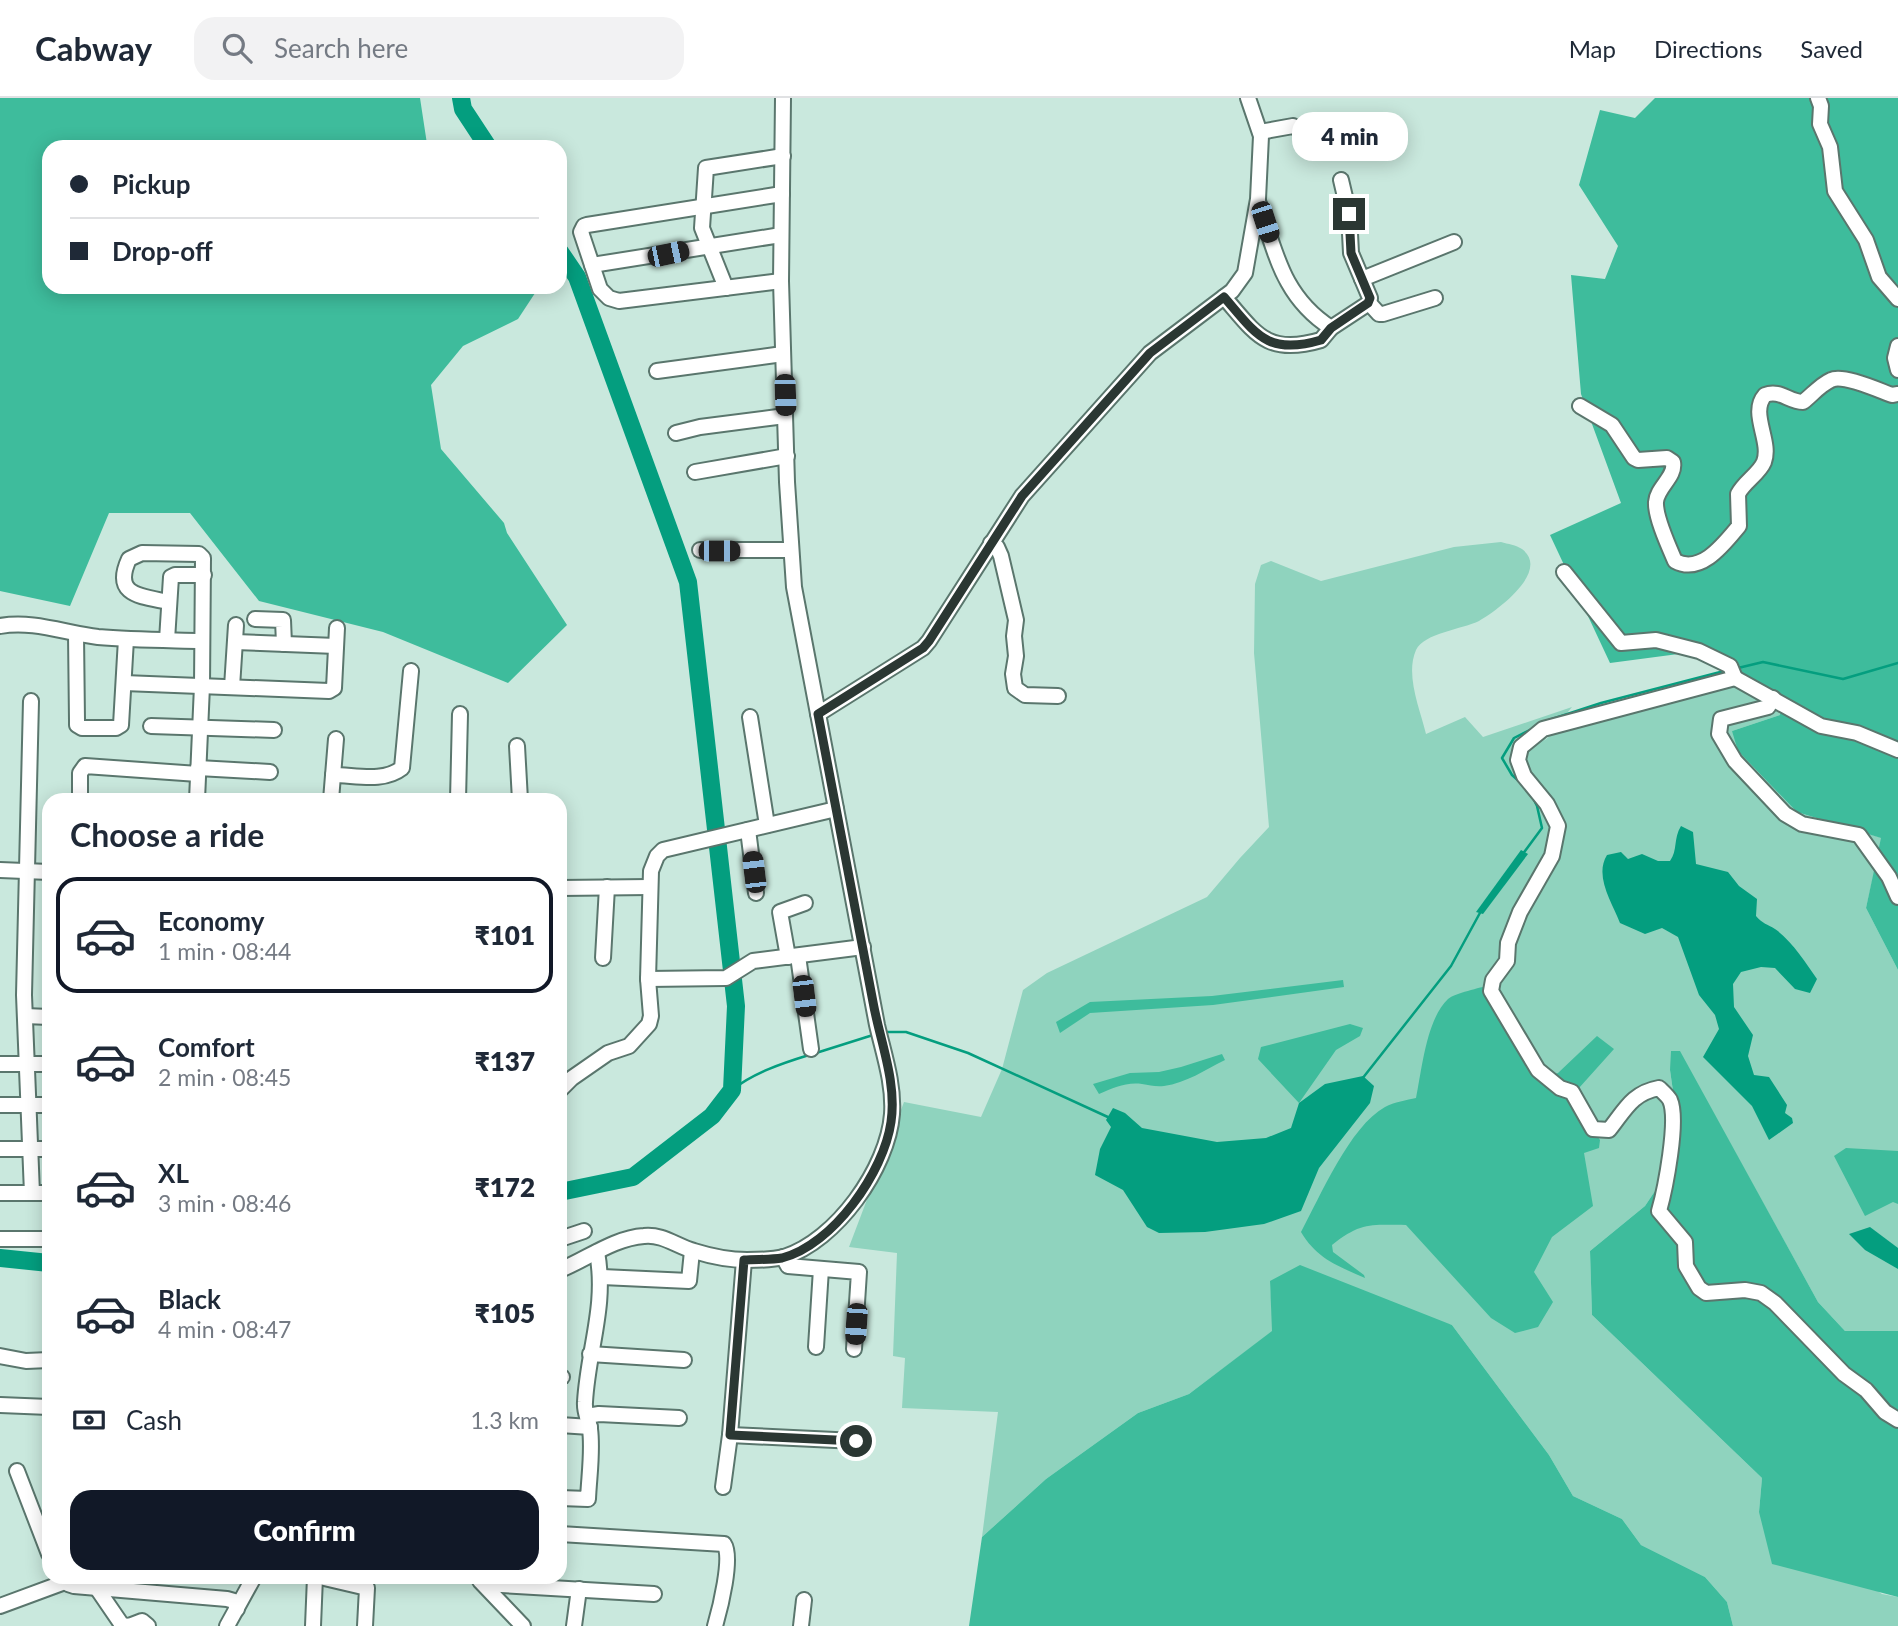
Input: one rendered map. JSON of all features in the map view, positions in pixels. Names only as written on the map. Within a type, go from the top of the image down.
[{"type":"street","points":[[567,1267],[621,1240],[647,1236],[671,1241],[692,1251],[744,1260],[783,1257],[797,1251],[834,1226],[861,1191],[887,1140],[892,1088],[877,1025],[797,612],[785,416],[781,281],[783,98]]},
{"type":"street","points":[[818,714],[923,648],[1022,496],[1150,353],[1240,282],[1245,273],[1258,199],[1261,146],[1260,132],[1248,98]]},
{"type":"street","points":[[1818,98],[1821,106],[1820,124],[1830,147],[1835,191],[1866,240],[1878,277],[1898,299]]},
{"type":"street","points":[[1260,132],[1293,126],[1313,133],[1336,126]]},
{"type":"street","points":[[726,288],[702,228],[707,166],[783,156]]},
{"type":"street","points":[[1224,297],[1259,336],[1277,345],[1301,345],[1321,340],[1331,328],[1368,303],[1370,298],[1351,253],[1349,214],[1341,180]]},
{"type":"street","points":[[781,281],[619,301],[602,293],[581,232],[584,226],[782,194]]},
{"type":"street","points":[[1258,199],[1280,267],[1289,286],[1308,311],[1331,328]]},
{"type":"street","points":[[592,265],[781,235]]},
{"type":"street","points":[[1362,279],[1454,242]]},
{"type":"street","points":[[1368,303],[1379,314],[1383,314],[1435,298]]},
{"type":"street","points":[[1898,346],[1895,358],[1898,370]]},
{"type":"street","points":[[657,371],[783,354]]},
{"type":"street","points":[[1580,406],[1612,425],[1634,458],[1669,459],[1673,462],[1673,470],[1657,497],[1657,508],[1675,561],[1695,565],[1704,561],[1740,526],[1738,494],[1764,462],[1765,440],[1759,409],[1765,395],[1777,393],[1803,402],[1836,378],[1892,395],[1898,394]]},
{"type":"street","points":[[676,433],[708,425],[785,416]]},
{"type":"street","points":[[695,471],[787,456]]},
{"type":"street","points":[[991,543],[1001,555],[1016,616],[1013,674],[1015,688],[1025,695],[1058,696]]},
{"type":"street","points":[[700,551],[792,550]]},
{"type":"street","points":[[169,602],[128,591],[124,574],[129,559],[142,553],[199,554],[203,558],[205,575],[197,793]]},
{"type":"street","points":[[1564,572],[1621,643],[1656,640],[1699,651],[1730,666],[1735,678],[1822,726],[1857,733],[1898,750]]},
{"type":"street","points":[[167,640],[172,575],[205,575]]},
{"type":"street","points":[[255,619],[283,620],[284,644]]},
{"type":"street","points":[[232,687],[236,625]]},
{"type":"street","points":[[0,626],[44,626],[76,634],[126,639],[202,641]]},
{"type":"street","points":[[124,683],[331,691],[334,688],[337,628]]},
{"type":"street","points":[[76,634],[77,725],[82,728],[120,727],[126,639]]},
{"type":"street","points":[[235,642],[336,646]]},
{"type":"street","points":[[333,775],[362,779],[392,773],[402,768],[411,671]]},
{"type":"street","points":[[1735,678],[1543,729],[1521,747],[1518,760],[1524,776],[1547,804],[1558,826],[1552,856],[1520,912],[1508,943],[1507,961],[1493,980],[1491,991],[1538,1070],[1560,1087],[1572,1092],[1593,1129],[1609,1130],[1631,1100],[1643,1091],[1659,1088],[1670,1099],[1673,1123],[1664,1193],[1658,1211],[1685,1242],[1686,1266],[1699,1288],[1706,1293],[1745,1290],[1760,1293],[1775,1303],[1844,1374],[1866,1390],[1885,1412],[1898,1420]]},
{"type":"street","points":[[1773,698],[1768,707],[1721,719],[1719,734],[1735,761],[1785,814],[1802,824],[1859,835],[1889,877],[1898,897]]},
{"type":"street","points":[[31,701],[25,1016],[32,1193]]},
{"type":"street","points":[[458,793],[460,714]]},
{"type":"street","points":[[750,717],[767,825]]},
{"type":"street","points":[[150,726],[274,730]]},
{"type":"street","points":[[332,793],[336,739]]},
{"type":"street","points":[[517,746],[520,793]]},
{"type":"street","points":[[80,793],[80,773],[85,766],[270,772]]},
{"type":"street","points":[[567,1083],[608,1053],[629,1045],[649,1024],[650,887],[653,863],[663,850],[836,809]]},
{"type":"street","points":[[743,831],[756,893]]},
{"type":"street","points":[[0,870],[42,872]]},
{"type":"street","points":[[603,958],[607,887]]},
{"type":"street","points":[[567,888],[650,887]]},
{"type":"street","points":[[805,903],[780,912],[793,956],[811,1049]]},
{"type":"street","points":[[648,979],[726,978],[751,962],[863,947]]},
{"type":"street","points":[[25,1016],[42,1017]]},
{"type":"street","points":[[0,1064],[42,1064]]},
{"type":"street","points":[[0,1105],[42,1105]]},
{"type":"street","points":[[0,1149],[42,1149]]},
{"type":"street","points":[[0,1193],[42,1193]]},
{"type":"street","points":[[567,1236],[584,1231]]},
{"type":"street","points":[[0,1239],[42,1239]]},
{"type":"street","points":[[602,1277],[688,1281],[692,1251]]},
{"type":"street","points":[[567,1498],[588,1499],[589,1421],[585,1403],[590,1353],[598,1325],[602,1277],[597,1252]]},
{"type":"street","points":[[783,1257],[789,1266],[859,1273],[854,1349]]},
{"type":"street","points":[[723,1487],[730,1435],[744,1260]]},
{"type":"street","points":[[816,1347],[821,1269]]},
{"type":"street","points":[[590,1353],[684,1360]]},
{"type":"street","points":[[0,1356],[26,1361],[42,1360]]},
{"type":"street","points":[[0,1405],[42,1407]]},
{"type":"street","points":[[567,1424],[679,1418]]},
{"type":"street","points":[[730,1435],[856,1441]]},
{"type":"street","points":[[17,1471],[42,1536]]},
{"type":"street","points":[[567,1534],[724,1544],[727,1551],[723,1596],[715,1626]]},
{"type":"street","points":[[0,1606],[51,1584]]},
{"type":"street","points":[[70,1584],[96,1587],[116,1584]]},
{"type":"street","points":[[129,1584],[234,1601],[233,1620]]},
{"type":"street","points":[[233,1620],[251,1584]]},
{"type":"street","points":[[313,1626],[315,1584]]},
{"type":"street","points":[[347,1584],[367,1589],[365,1626]]},
{"type":"street","points":[[484,1584],[523,1626]]},
{"type":"street","points":[[523,1584],[654,1594]]},
{"type":"street","points":[[96,1587],[119,1623],[129,1626],[142,1621],[148,1626]]},
{"type":"street","points":[[574,1626],[579,1588]]},
{"type":"street","points":[[801,1626],[804,1600]]},
{"type":"shaded area","points":[[0,98],[420,98],[426,140],[42,140],[42,294],[534,294],[518,319],[463,346],[431,385],[441,449],[504,523],[507,533],[567,625],[508,683],[383,632],[259,601],[190,513],[109,513],[70,606],[0,591]]},
{"type":"shaded area","points":[[1655,98],[1898,98],[1898,970],[1866,908],[1881,838],[1797,812],[1738,751],[1732,731],[1780,715],[1782,699],[1701,651],[1610,663],[1550,535],[1621,503],[1581,394],[1571,275],[1605,279],[1618,246],[1579,185],[1600,110],[1635,118]]},
{"type":"shaded area","points":[[1501,542],[1522,549],[1529,558],[1530,568],[1518,590],[1479,621],[1435,635],[1420,644],[1416,650],[1413,681],[1426,734],[1465,717],[1483,737],[1572,707],[1544,741],[1552,734],[1752,679],[1782,699],[1780,715],[1732,731],[1797,812],[1882,838],[1866,908],[1898,970],[1898,1331],[1845,1331],[1818,1302],[1679,1051],[1670,1070],[1673,1091],[1659,1185],[1645,1206],[1590,1251],[1592,1315],[1762,1478],[1759,1512],[1882,1594],[1898,1597],[1898,1626],[1733,1626],[1727,1602],[1705,1577],[1641,1545],[1622,1519],[1573,1496],[1549,1455],[1452,1325],[1270,1281],[1273,1331],[1189,1394],[1138,1413],[1046,1479],[982,1537],[998,1412],[902,1408],[905,1358],[893,1356],[897,1253],[849,1247],[904,1102],[981,1117],[1002,1069],[1023,990],[1047,973],[1207,897],[1269,827],[1254,653],[1255,584],[1261,565],[1271,561],[1321,581],[1454,547]]},
{"type":"shaded area","points":[[1681,826],[1693,832],[1696,864],[1728,872],[1739,886],[1757,899],[1756,916],[1787,939],[1817,979],[1810,993],[1795,989],[1775,968],[1761,967],[1741,972],[1733,984],[1734,1007],[1753,1035],[1748,1056],[1754,1075],[1769,1077],[1787,1105],[1785,1113],[1792,1118],[1793,1123],[1769,1140],[1752,1106],[1703,1057],[1719,1029],[1715,1015],[1699,995],[1678,937],[1662,928],[1645,934],[1620,923],[1603,880],[1603,863],[1607,855],[1621,852],[1628,859],[1642,854],[1658,861],[1670,861]]},
{"type":"shaded area","points":[[1521,850],[1528,854],[1483,914],[1476,912]]},
{"type":"shaded area","points":[[1343,980],[1344,987],[1213,1005],[1090,1013],[1060,1033],[1056,1022],[1090,1002],[1212,996]]},
{"type":"shaded area","points":[[1490,985],[1541,1079],[1558,1073],[1597,1036],[1614,1049],[1570,1098],[1600,1140],[1599,1148],[1584,1153],[1593,1206],[1552,1237],[1534,1272],[1553,1302],[1538,1327],[1515,1333],[1491,1318],[1406,1225],[1367,1226],[1351,1232],[1332,1245],[1333,1252],[1365,1278],[1321,1255],[1301,1232],[1337,1163],[1372,1116],[1396,1102],[1416,1098],[1426,1046],[1441,1008],[1451,997]]},
{"type":"shaded area","points":[[1350,1024],[1363,1028],[1360,1036],[1336,1050],[1299,1103],[1258,1059],[1261,1047]]},
{"type":"shaded area","points":[[1671,1051],[1680,1051],[1818,1302],[1845,1331],[1898,1331],[1898,1597],[1772,1564],[1759,1512],[1762,1478],[1592,1315],[1590,1251],[1645,1206],[1659,1185],[1673,1091]]},
{"type":"shaded area","points":[[1222,1054],[1225,1060],[1195,1076],[1164,1086],[1130,1084],[1099,1094],[1093,1084],[1130,1073],[1159,1072],[1181,1067]]},
{"type":"shaded area","points":[[1363,1076],[1374,1086],[1370,1103],[1319,1168],[1301,1211],[1264,1224],[1205,1232],[1159,1233],[1147,1227],[1123,1190],[1095,1175],[1100,1149],[1111,1127],[1106,1120],[1113,1108],[1125,1113],[1142,1128],[1217,1142],[1266,1138],[1291,1128],[1299,1103],[1325,1084]]},
{"type":"shaded area","points":[[1846,1148],[1898,1151],[1898,1204],[1893,1202],[1865,1216],[1834,1156]]},
{"type":"shaded area","points":[[1870,1227],[1898,1248],[1898,1269],[1865,1250],[1849,1234]]},
{"type":"shaded area","points":[[1300,1265],[1452,1325],[1549,1455],[1573,1496],[1622,1519],[1641,1545],[1705,1577],[1727,1602],[1733,1626],[969,1626],[982,1537],[1046,1479],[1138,1413],[1189,1394],[1272,1331],[1270,1281]]},
{"type":"waterway","points":[[461,98],[463,109],[483,140]]},
{"type":"waterway","points":[[567,262],[577,277],[688,582],[736,1006],[732,1090],[712,1116],[633,1177],[567,1191]]},
{"type":"waterway","points":[[1738,668],[1763,662],[1843,679],[1898,663]]},
{"type":"waterway","points":[[1549,720],[1601,703],[1728,670]]},
{"type":"waterway","points":[[1521,783],[1512,775],[1502,758],[1514,738],[1534,728]]},
{"type":"waterway","points":[[1522,855],[1542,828],[1532,796]]},
{"type":"waterway","points":[[1362,1079],[1451,966],[1481,911]]},
{"type":"waterway","points":[[886,1032],[906,1032],[968,1053],[1110,1118]]},
{"type":"waterway","points":[[816,1053],[873,1035]]},
{"type":"waterway","points":[[732,1090],[759,1074],[809,1055]]},
{"type":"waterway","points":[[0,1258],[42,1262]]},
{"type":"route","points":[[856,1441],[730,1435],[744,1260],[783,1257],[797,1251],[834,1226],[848,1210],[878,1162],[891,1123],[892,1088],[877,1025],[818,714],[923,648],[1022,496],[1136,368],[1163,342],[1224,297],[1259,336],[1277,345],[1301,345],[1321,340],[1331,328],[1368,303],[1370,298],[1351,253],[1349,214]]}]
